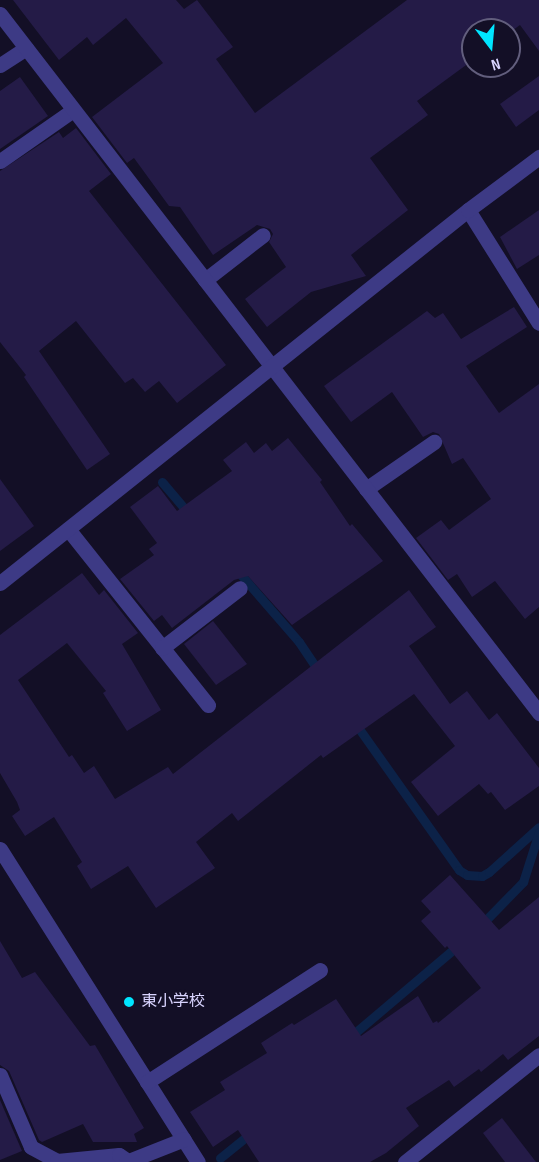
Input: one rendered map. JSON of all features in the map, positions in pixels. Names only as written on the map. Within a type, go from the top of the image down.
[{"type":"street","points":[[0,14],[539,713]]},
{"type":"street","points":[[0,65],[26,48]]},
{"type":"street","points":[[0,161],[73,110]]},
{"type":"street","points":[[0,583],[270,366],[539,157]]},
{"type":"street","points":[[468,210],[539,323]]},
{"type":"street","points":[[205,280],[262,235]]},
{"type":"street","points":[[366,489],[434,442]]},
{"type":"street","points":[[68,528],[208,705]]},
{"type":"street","points":[[162,648],[240,588]]},
{"type":"street","points":[[0,849],[198,1162]]},
{"type":"street","points":[[147,1082],[320,970]]},
{"type":"street","points":[[405,1162],[539,1055]]},
{"type":"street","points":[[0,1075],[31,1147],[57,1161],[119,1155],[127,1162],[184,1139]]},
{"type":"building","points":[[13,0],[176,0],[184,9],[197,0],[233,47],[216,59],[255,113],[407,0],[539,0],[539,51],[521,26],[521,18],[461,18],[461,69],[417,101],[428,115],[370,158],[408,210],[351,255],[366,276],[311,292],[267,327],[245,299],[286,267],[269,242],[273,234],[270,229],[257,225],[213,255],[180,207],[169,206],[134,158],[127,163],[92,117],[163,63],[126,18],[93,45],[87,37],[59,60]]},
{"type":"building","points":[[539,76],[539,110],[516,127],[500,104]]},
{"type":"building","points":[[20,77],[48,116],[0,149],[0,91]]},
{"type":"building","points":[[76,128],[111,174],[89,191],[226,365],[177,403],[159,381],[145,392],[133,378],[125,383],[76,321],[39,351],[110,454],[87,470],[24,377],[26,375],[0,342],[0,171],[59,132],[63,138]]},
{"type":"building","points":[[539,210],[539,255],[517,269],[500,237]]},
{"type":"building","points":[[514,307],[527,327],[466,366],[499,413],[539,384],[539,607],[525,619],[495,581],[472,597],[457,574],[448,580],[416,538],[441,520],[449,530],[491,499],[463,458],[452,464],[439,434],[433,432],[423,437],[392,392],[351,422],[324,386],[427,311],[435,318],[443,313],[461,339]]},
{"type":"building","points":[[288,438],[322,480],[320,482],[350,526],[352,524],[383,561],[292,625],[248,576],[234,580],[172,628],[162,615],[154,621],[120,579],[154,555],[149,549],[157,543],[130,507],[158,486],[177,511],[232,471],[223,460],[246,442],[254,453],[266,443],[272,451]]},
{"type":"building","points":[[0,479],[34,526],[0,551]]},
{"type":"building","points":[[82,573],[99,595],[104,590],[138,633],[122,644],[161,710],[127,731],[103,693],[106,691],[67,643],[18,680],[69,757],[72,755],[84,773],[94,766],[115,799],[168,767],[173,774],[409,590],[436,627],[409,646],[450,704],[467,691],[489,720],[497,713],[539,768],[539,786],[505,810],[491,792],[488,794],[479,784],[438,816],[411,782],[455,746],[414,694],[323,758],[321,755],[238,821],[232,813],[196,842],[215,868],[156,908],[128,866],[91,889],[77,866],[82,862],[54,817],[25,836],[12,816],[20,810],[17,802],[0,773],[0,635]]},
{"type":"building","points":[[213,621],[247,664],[216,685],[184,644]]},
{"type":"building","points":[[450,875],[499,930],[539,897],[539,1036],[508,1060],[503,1054],[481,1072],[479,1069],[454,1087],[449,1080],[406,1108],[419,1126],[386,1153],[370,1162],[259,1162],[238,1130],[213,1147],[190,1112],[225,1090],[220,1082],[267,1053],[261,1043],[292,1023],[294,1025],[336,999],[361,1036],[418,996],[433,1023],[437,1021],[438,1023],[481,988],[447,946],[445,948],[421,921],[431,912],[421,901]]},
{"type":"building","points":[[0,941],[22,978],[35,972],[90,1046],[95,1045],[144,1128],[134,1134],[137,1142],[93,1142],[83,1124],[42,1142],[39,1140],[9,1071],[0,1065]]},
{"type":"building","points":[[0,1100],[22,1151],[0,1160]]},
{"type":"building","points":[[502,1118],[536,1162],[505,1162],[483,1133]]},
{"type":"waterway","points":[[162,482],[190,515]]},
{"type":"waterway","points":[[236,569],[299,642],[320,673]]},
{"type":"waterway","points":[[355,723],[459,870],[467,875],[482,876],[489,872],[539,827]]},
{"type":"waterway","points":[[480,926],[523,882],[539,832]]},
{"type":"waterway","points":[[350,1037],[461,943]]},
{"type":"waterway","points":[[220,1158],[252,1132]]},
{"type":"place","name":"東小学校","points":[[129,1002]]}]
